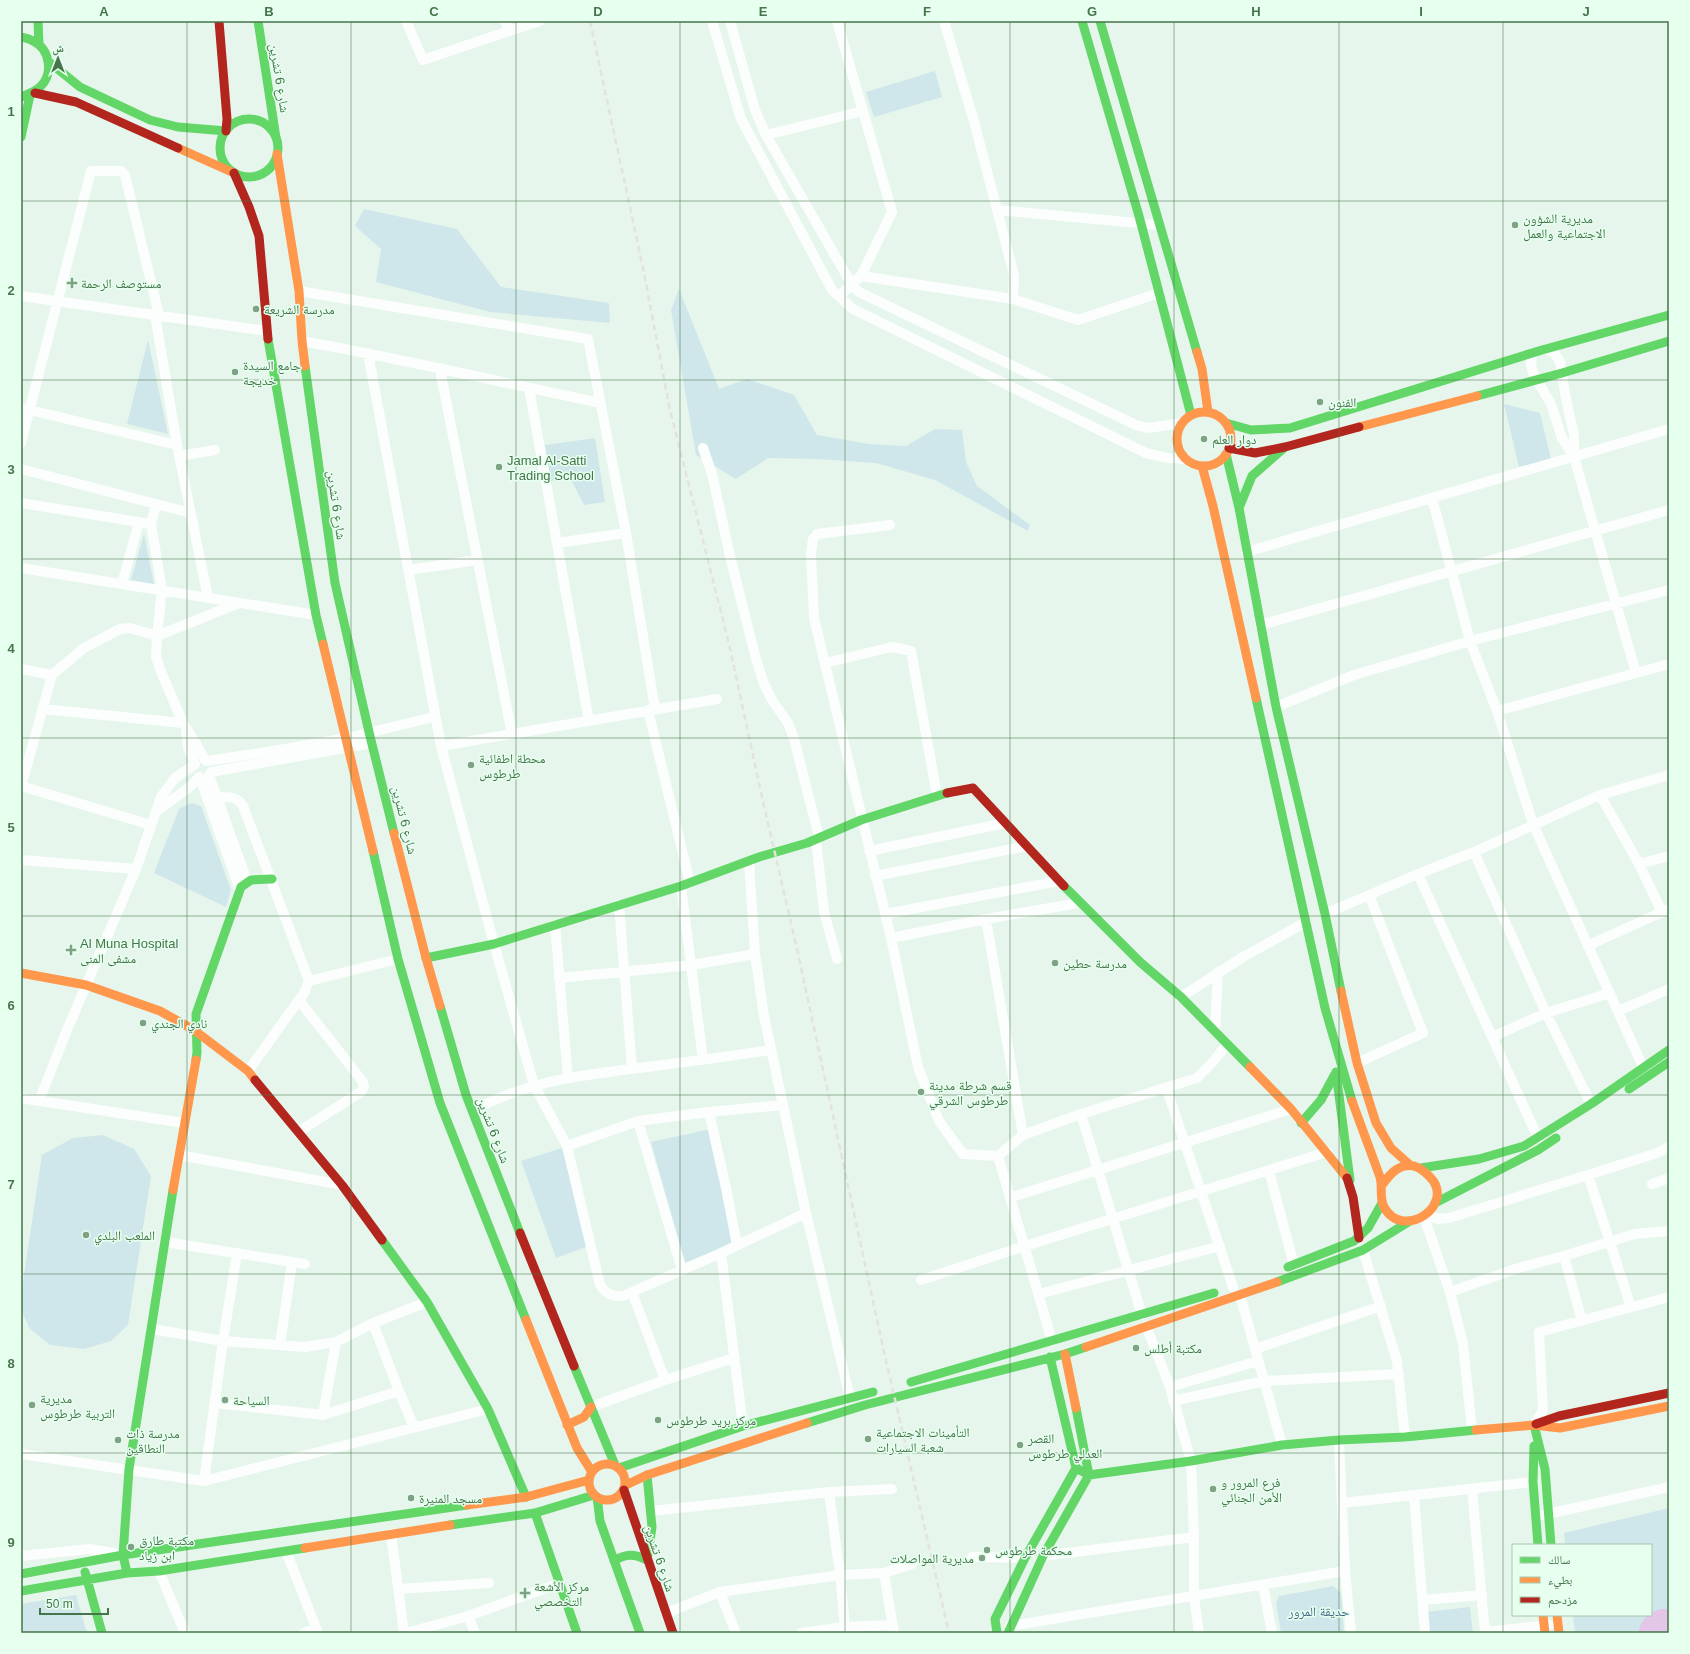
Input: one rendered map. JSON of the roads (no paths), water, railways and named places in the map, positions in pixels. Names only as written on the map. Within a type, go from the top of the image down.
[{"type":"main road","points":[[38,21],[39,44]]},
{"type":"main road","points":[[219,21],[227,119],[226,131]]},
{"type":"main road","name":"شارع 6 تشرين","points":[[258,21],[276,139]]},
{"type":"main road","points":[[1082,21],[1160,293],[1191,415]]},
{"type":"main road","points":[[1100,21],[1202,369],[1208,412]]},
{"type":"main road","points":[[21,37],[39,44],[45,52],[49,62],[47,79],[42,87],[29,95],[21,137]]},
{"type":"main road","points":[[49,62],[80,87],[150,120],[178,127],[226,131]]},
{"type":"main road","points":[[29,95],[76,102],[234,173],[243,177],[261,175],[268,170],[274,163],[277,154],[276,139],[272,131],[266,125],[249,119],[232,124],[221,139],[220,149],[222,159],[227,167],[234,173],[249,207],[259,236],[267,331],[316,615],[348,743],[398,959],[440,1103],[567,1425],[590,1476],[591,1491],[601,1500],[612,1500],[617,1498],[625,1488],[647,1475],[748,1441],[865,1405],[1065,1354],[1240,1295],[1363,1250],[1410,1222],[1426,1216],[1435,1203],[1437,1195],[1433,1179],[1421,1168]]},
{"type":"main road","name":"شارع 6 تشرين","points":[[277,154],[298,291],[302,341],[336,583],[369,732],[426,958],[466,1095],[556,1323],[617,1466]]},
{"type":"main road","points":[[1669,315],[1532,353],[1290,428],[1251,430],[1226,423],[1215,414],[1200,412],[1191,415],[1182,423],[1178,429],[1177,437],[1181,453],[1186,459],[1193,464],[1202,466],[1216,463],[1228,451],[1255,453],[1285,448],[1669,341]]},
{"type":"main road","points":[[1226,423],[1231,439],[1228,451],[1276,708],[1325,914],[1358,1062],[1376,1123],[1391,1148],[1410,1165]]},
{"type":"main road","points":[[1239,508],[1252,476],[1285,448]]},
{"type":"main road","points":[[1202,466],[1215,514],[1327,1019],[1338,1057],[1382,1185],[1382,1203],[1386,1211],[1393,1217],[1410,1222]]},
{"type":"main road","points":[[426,958],[494,944],[686,884],[814,840],[861,820],[937,796],[973,788],[1079,903],[1215,1031],[1291,1110],[1343,1172],[1351,1187]]},
{"type":"main road","points":[[127,1573],[123,1555],[129,1469],[184,1123],[197,1052],[197,1011],[240,890],[247,881],[254,878],[272,879]]},
{"type":"main road","points":[[21,973],[86,985],[160,1011],[196,1032],[248,1071],[342,1185],[427,1302],[488,1409],[526,1498]]},
{"type":"main road","points":[[1327,1019],[1347,1014]]},
{"type":"main road","points":[[1382,1185],[1390,1173],[1403,1166],[1410,1165],[1421,1168],[1494,1156],[1524,1146],[1591,1104],[1669,1050]]},
{"type":"main road","points":[[1302,1123],[1324,1099],[1336,1072],[1338,1057]]},
{"type":"main road","points":[[1577,1124],[1669,1062]]},
{"type":"main road","points":[[1336,1072],[1359,1238]]},
{"type":"main road","points":[[1435,1203],[1538,1150],[1564,1132]]},
{"type":"main road","points":[[1280,1269],[1348,1244],[1359,1238],[1368,1228],[1382,1203]]},
{"type":"main road","points":[[899,1386],[1142,1315],[1236,1285]]},
{"type":"main road","points":[[995,1619],[1009,1630],[1043,1556],[1089,1474],[1065,1354]]},
{"type":"main road","points":[[997,1633],[995,1619],[1025,1558],[1076,1468],[1050,1357]]},
{"type":"main road","points":[[21,1574],[123,1555],[526,1498],[590,1476],[602,1465],[608,1464],[617,1466],[743,1426],[884,1389]]},
{"type":"main road","points":[[1534,1425],[1559,1416],[1669,1393]]},
{"type":"main road","points":[[1076,1468],[1089,1474],[1191,1461],[1282,1445],[1339,1440],[1405,1437],[1534,1425],[1560,1428],[1669,1406]]},
{"type":"main road","points":[[567,1425],[584,1417],[591,1407]]},
{"type":"main road","points":[[1534,1425],[1533,1482],[1538,1544]]},
{"type":"main road","points":[[1534,1425],[1545,1469],[1551,1544]]},
{"type":"main road","points":[[617,1466],[626,1478],[625,1488]]},
{"type":"main road","points":[[614,1561],[628,1554],[639,1555],[647,1560],[651,1539],[651,1511],[647,1475]]},
{"type":"main road","name":"شارع 6 تشرين","points":[[625,1488],[647,1560],[673,1633]]},
{"type":"main road","points":[[21,1591],[127,1573],[159,1571],[535,1513],[596,1496]]},
{"type":"main road","points":[[596,1496],[600,1521],[640,1633]]},
{"type":"main road","points":[[535,1513],[577,1633]]},
{"type":"main road","points":[[83,1563],[102,1633]]},
{"type":"main road","points":[[1543,1616],[1544,1630]]},
{"type":"street","points":[[406,21],[424,60],[540,21]]},
{"type":"street","points":[[505,21],[508,31]]},
{"type":"street","points":[[712,21],[741,119],[832,290],[853,309],[1146,453],[1168,458],[1186,459]]},
{"type":"street","points":[[730,21],[755,110],[766,135],[852,285],[859,292],[1136,425],[1148,428],[1182,423]]},
{"type":"street","points":[[837,21],[892,212],[861,276],[839,296]]},
{"type":"street","points":[[944,21],[975,125],[1014,275],[1013,299]]},
{"type":"street","points":[[766,135],[863,111]]},
{"type":"street","points":[[21,443],[25,409],[57,301],[89,174],[94,170],[121,171],[125,175],[157,315],[177,445],[208,598]]},
{"type":"street","points":[[997,210],[1159,225]]},
{"type":"street","points":[[861,276],[1013,299],[1078,320],[1160,293]]},
{"type":"street","points":[[298,291],[588,339],[626,533],[652,710],[686,884],[692,965],[703,1060]]},
{"type":"street","points":[[21,296],[267,331]]},
{"type":"street","points":[[302,341],[368,353],[440,370],[600,403]]},
{"type":"street","points":[[1547,349],[1558,358],[1562,372],[1574,435],[1574,457],[1636,673]]},
{"type":"street","points":[[368,353],[434,717],[441,746],[494,944],[534,1085],[567,1146],[600,1285],[604,1291],[616,1297],[632,1292],[721,1253],[806,1213]]},
{"type":"street","points":[[1532,353],[1531,365],[1536,379],[1551,404],[1562,438],[1574,457]]},
{"type":"street","points":[[440,370],[512,734]]},
{"type":"street","points":[[529,388],[589,721]]},
{"type":"street","points":[[25,409],[177,445]]},
{"type":"street","points":[[1246,552],[1669,429]]},
{"type":"street","points":[[703,448],[712,474],[730,556],[756,659],[764,684],[772,700],[788,723],[794,739],[814,840],[824,912],[837,959]]},
{"type":"street","points":[[179,456],[215,450]]},
{"type":"street","points":[[21,469],[191,513]]},
{"type":"street","points":[[1432,498],[1470,641],[1497,711],[1533,824],[1643,1067]]},
{"type":"street","points":[[21,503],[151,524]]},
{"type":"street","points":[[156,504],[151,524],[162,590],[156,657],[184,727],[188,748],[194,764],[194,774],[205,775],[348,743],[369,732],[434,717]]},
{"type":"street","points":[[1260,625],[1669,510]]},
{"type":"street","points":[[122,584],[139,522]]},
{"type":"street","points":[[890,525],[817,534],[813,539],[811,553],[814,618],[861,820],[891,938],[918,1067],[939,1121],[962,1154],[998,1156],[1023,1135],[1081,1114],[1197,1078],[1212,1063],[1227,1044]]},
{"type":"street","points":[[557,543],[626,533]]},
{"type":"street","points":[[408,570],[478,560]]},
{"type":"street","points":[[21,568],[316,615]]},
{"type":"street","points":[[1276,708],[1354,675],[1470,641],[1669,590]]},
{"type":"street","points":[[151,825],[21,786],[52,675],[84,648],[120,629],[130,628],[157,636],[239,603]]},
{"type":"street","points":[[825,663],[892,647],[911,651],[937,796]]},
{"type":"street","points":[[1497,711],[1669,664]]},
{"type":"street","points":[[21,669],[52,675]]},
{"type":"street","points":[[441,746],[717,698]]},
{"type":"street","points":[[43,709],[184,727],[210,764],[205,775],[157,811]]},
{"type":"street","points":[[39,1101],[86,985],[136,869],[161,797],[169,784],[199,760],[285,749],[348,743],[372,743]]},
{"type":"street","points":[[205,775],[217,797],[247,881]]},
{"type":"street","points":[[205,775],[240,890]]},
{"type":"street","points":[[1325,914],[1418,874],[1474,852],[1600,795],[1669,775]]},
{"type":"street","points":[[1589,945],[1666,910],[1600,795]]},
{"type":"street","points":[[217,797],[234,798],[240,800],[243,806],[272,879],[308,981],[307,988],[248,1071]]},
{"type":"street","points":[[869,851],[1006,823]]},
{"type":"street","points":[[875,876],[1027,846]]},
{"type":"street","points":[[1474,852],[1546,1013],[1591,1104]]},
{"type":"street","points":[[1639,864],[1669,856]]},
{"type":"street","points":[[21,860],[136,869]]},
{"type":"street","points":[[749,862],[755,954],[764,1016],[806,1213],[850,1398]]},
{"type":"street","points":[[1418,874],[1538,1138]]},
{"type":"street","points":[[885,914],[1059,881]]},
{"type":"street","points":[[1358,1062],[1423,1034],[1369,896]]},
{"type":"street","points":[[891,938],[986,919],[1079,903]]},
{"type":"street","points":[[619,905],[632,1069]]},
{"type":"street","points":[[986,919],[1023,1135]]},
{"type":"street","points":[[1181,998],[1218,972],[1306,922]]},
{"type":"street","points":[[555,925],[568,1078]]},
{"type":"street","points":[[560,978],[692,965],[755,954]]},
{"type":"street","points":[[308,981],[398,959]]},
{"type":"street","points":[[1215,1031],[1218,972]]},
{"type":"street","points":[[1618,1010],[1669,989]]},
{"type":"street","points":[[1492,1037],[1546,1013],[1610,993]]},
{"type":"street","points":[[298,1132],[361,1092],[364,1087],[363,1082],[299,1000]]},
{"type":"street","points":[[473,1110],[513,1091],[568,1078],[771,1050]]},
{"type":"street","points":[[1166,1087],[1220,1246],[1236,1285]]},
{"type":"street","points":[[21,1098],[184,1123]]},
{"type":"street","points":[[567,1146],[638,1121],[783,1105]]},
{"type":"street","points":[[1012,1197],[1291,1110]]},
{"type":"street","points":[[709,1112],[737,1245]]},
{"type":"street","points":[[1081,1114],[1142,1315]]},
{"type":"street","points":[[638,1121],[682,1270]]},
{"type":"street","points":[[1426,1216],[1438,1219],[1449,1218],[1657,1153],[1669,1147]]},
{"type":"street","points":[[921,1280],[1327,1152]]},
{"type":"street","points":[[179,1155],[342,1185]]},
{"type":"street","points":[[998,1156],[1012,1197],[1052,1341]]},
{"type":"street","points":[[1269,1171],[1294,1264]]},
{"type":"street","points":[[1588,1175],[1631,1307]]},
{"type":"street","points":[[1652,1184],[1669,1178]]},
{"type":"street","points":[[1426,1216],[1450,1292],[1463,1344],[1472,1430]]},
{"type":"street","points":[[1450,1292],[1515,1269],[1564,1256],[1609,1241],[1635,1234],[1669,1231]]},
{"type":"street","points":[[165,1242],[305,1264]]},
{"type":"street","points":[[1038,1294],[1220,1246]]},
{"type":"street","points":[[1363,1250],[1394,1350],[1399,1374],[1405,1437]]},
{"type":"street","points":[[204,1481],[223,1341],[237,1253]]},
{"type":"street","points":[[721,1253],[743,1426]]},
{"type":"street","points":[[1564,1256],[1582,1321]]},
{"type":"street","points":[[280,1345],[292,1262]]},
{"type":"street","points":[[632,1292],[665,1380]]},
{"type":"street","points":[[1240,1295],[1282,1445]]},
{"type":"street","points":[[1534,1425],[1543,1410],[1539,1332],[1669,1297]]},
{"type":"street","points":[[152,1329],[223,1341],[305,1347],[336,1342],[373,1323],[427,1302]]},
{"type":"street","points":[[1255,1349],[1381,1306]]},
{"type":"street","points":[[373,1323],[414,1427]]},
{"type":"street","points":[[1146,1326],[1170,1387],[1191,1461],[1194,1536],[1194,1597],[1199,1633]]},
{"type":"street","points":[[323,1415],[336,1342]]},
{"type":"street","points":[[591,1407],[665,1380],[734,1358]]},
{"type":"street","points":[[1170,1387],[1258,1361]]},
{"type":"street","points":[[1173,1400],[1264,1381],[1399,1374]]},
{"type":"street","points":[[215,1403],[323,1415],[399,1391]]},
{"type":"street","points":[[21,1454],[204,1481],[488,1409]]},
{"type":"street","points":[[1339,1440],[1345,1571],[1351,1633]]},
{"type":"street","points":[[1342,1502],[1414,1496],[1533,1482]]},
{"type":"street","points":[[1536,1517],[1669,1487]]},
{"type":"street","points":[[651,1511],[829,1492],[892,1489]]},
{"type":"street","points":[[1472,1489],[1485,1633],[1544,1630],[1558,1624]]},
{"type":"street","points":[[829,1492],[845,1627]]},
{"type":"street","points":[[1414,1496],[1425,1633]]},
{"type":"street","points":[[391,1534],[405,1633],[468,1616],[560,1583]]},
{"type":"street","points":[[1043,1556],[1194,1536]]},
{"type":"street","points":[[21,1556],[90,1549],[123,1555]]},
{"type":"street","points":[[286,1551],[317,1630],[304,1633]]},
{"type":"street","points":[[972,1557],[1025,1558]]},
{"type":"street","points":[[666,1613],[720,1592],[840,1575],[884,1573],[912,1564]]},
{"type":"street","points":[[159,1571],[185,1633]]},
{"type":"street","points":[[1009,1630],[1345,1571]]},
{"type":"street","points":[[802,1633],[834,1631],[845,1627],[894,1629],[884,1573]]},
{"type":"street","points":[[399,1589],[489,1583]]},
{"type":"street","points":[[1263,1585],[1272,1633]]},
{"type":"street","points":[[720,1592],[736,1633]]},
{"type":"street","points":[[1423,1600],[1482,1595]]},
{"type":"street","points":[[468,1616],[474,1633]]},
{"type":"railway","points":[[590,21],[643,268],[670,410],[729,644],[797,949],[882,1343],[949,1633]]},
{"type":"place","name":"مديرية الشؤون الاجتماعية والعمل","points":[[1515,225]]},
{"type":"place","name":"مستوصف الرحمة","points":[[72,283]]},
{"type":"place","name":"مدرسة الشريعة","points":[[256,309]]},
{"type":"place","name":"جامع السيدة خديجة","points":[[235,372]]},
{"type":"place","name":"الفنون","points":[[1320,402]]},
{"type":"place","name":"دوار العلم","points":[[1204,439]]},
{"type":"place","name":"Jamal Al-Satti Trading School","points":[[499,467]]},
{"type":"place","name":"محطة اطفائية طرطوس","points":[[471,765]]},
{"type":"place","name":"Al Muna Hospital مشفى المنى","points":[[71,950]]},
{"type":"place","name":"مدرسة حطين","points":[[1055,963]]},
{"type":"place","name":"نادي الجندي","points":[[143,1023]]},
{"type":"place","name":"قسم شرطة مدينة طرطوس الشرقي","points":[[921,1092]]},
{"type":"place","name":"الملعب البلدي","points":[[86,1235]]},
{"type":"place","name":"مكتبة أطلس","points":[[1136,1348]]},
{"type":"place","name":"السياحة","points":[[225,1400]]},
{"type":"place","name":"مديرية التربية طرطوس","points":[[32,1405]]},
{"type":"place","name":"مركز بريد طرطوس","points":[[658,1420]]},
{"type":"place","name":"التأمينات الاجتماعية شعبة السيارات","points":[[868,1439]]},
{"type":"place","name":"مدرسة ذات النطاقين","points":[[118,1440]]},
{"type":"place","name":"القصر العدلي طرطوس","points":[[1020,1445]]},
{"type":"place","name":"فرع المرور و الأمن الجنائي","points":[[1213,1489]]},
{"type":"place","name":"مسجد المنيرة","points":[[411,1498]]},
{"type":"place","name":"مكتبة طارق ابن زياد","points":[[131,1547]]},
{"type":"place","name":"محكمة طرطوس","points":[[987,1550]]},
{"type":"place","name":"مديرية المواصلات","points":[[982,1558]]},
{"type":"place","name":"مركز الأشعة التخصصي","points":[[525,1593]]},
{"type":"park label","name":"حديقة المرور","points":[[1319,1611]]}]
